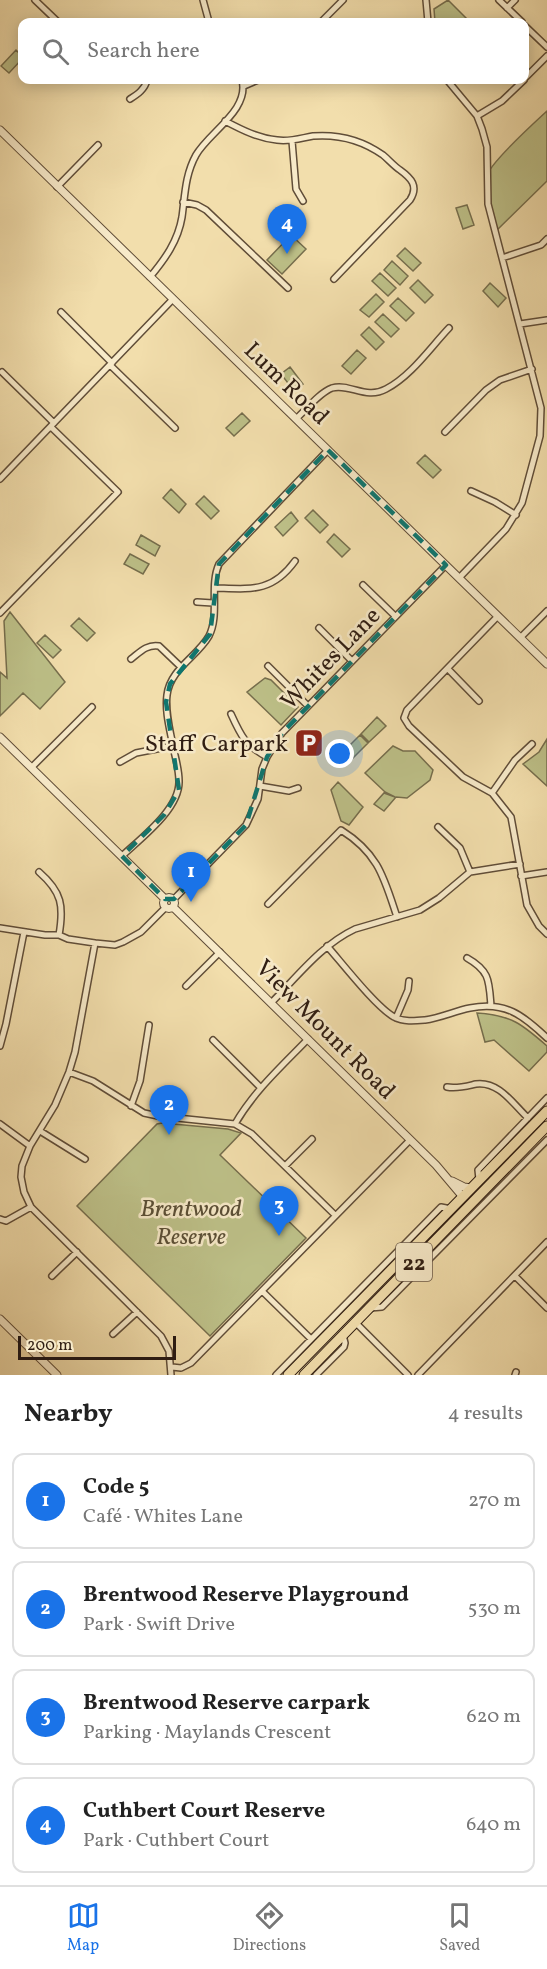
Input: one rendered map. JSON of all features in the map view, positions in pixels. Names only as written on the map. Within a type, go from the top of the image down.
[{"type":"main road","name":"22","points":[[288,1375],[547,1111]]},
{"type":"main road","name":"22","points":[[304,1375],[369,1308],[449,1232],[473,1201],[547,1126]]},
{"type":"main road","points":[[463,1197],[473,1201]]},
{"type":"main road","points":[[346,1315],[355,1323]]},
{"type":"street","points":[[35,0],[54,18]]},
{"type":"street","points":[[203,0],[207,18]]},
{"type":"street","points":[[325,18],[343,0]]},
{"type":"street","points":[[426,0],[428,18]]},
{"type":"street","points":[[499,0],[517,18]]},
{"type":"street","points":[[507,8],[515,0]]},
{"type":"street","points":[[529,30],[547,47]]},
{"type":"street","points":[[529,74],[547,56]]},
{"type":"street","points":[[130,99],[139,94],[146,84]]},
{"type":"street","points":[[150,277],[170,251],[178,232],[188,174],[195,157],[204,143],[236,110],[243,84]]},
{"type":"street","points":[[450,84],[477,116],[483,129],[487,147],[487,194],[532,369],[541,408],[544,437],[516,515],[506,529],[459,578]]},
{"type":"street","points":[[477,116],[502,101],[519,84]]},
{"type":"street","points":[[225,121],[264,138],[292,141],[328,135],[354,140],[371,147],[414,182],[415,189],[410,200],[334,279]]},
{"type":"street","name":"Lum Road","points":[[0,130],[547,664]]},
{"type":"street","points":[[292,141],[296,189],[303,201]]},
{"type":"street","points":[[57,187],[98,145]]},
{"type":"street","points":[[183,202],[206,210],[288,288]]},
{"type":"street","points":[[502,258],[541,245],[547,239]]},
{"type":"street","points":[[0,479],[173,299]]},
{"type":"street","points":[[61,312],[176,428]]},
{"type":"street","points":[[520,324],[547,320]]},
{"type":"street","points":[[297,418],[329,389],[339,387],[373,393],[386,390],[407,374],[449,327]]},
{"type":"street","points":[[445,432],[486,390],[500,380],[532,369]]},
{"type":"street","points":[[0,613],[118,492],[2,372]]},
{"type":"street","points":[[122,856],[164,815],[179,790],[167,693],[174,675],[203,645],[210,634],[213,622],[216,570],[219,564],[328,450]]},
{"type":"street","points":[[471,491],[516,515]]},
{"type":"street","points":[[215,588],[254,589],[272,584],[290,569],[295,561]]},
{"type":"street","name":"Whites Lane","points":[[0,928],[59,935],[95,944],[115,945],[141,932],[171,905],[246,825],[254,808],[267,757],[282,733],[446,565]]},
{"type":"street","points":[[363,585],[395,616]]},
{"type":"street","points":[[197,602],[213,603]]},
{"type":"street","points":[[520,638],[547,611]]},
{"type":"street","points":[[498,616],[407,710],[404,718],[409,726],[463,777],[492,793],[511,817],[527,905],[539,926],[547,934]]},
{"type":"street","points":[[319,628],[352,661]]},
{"type":"street","points":[[132,659],[147,646],[154,645],[159,646],[181,667]]},
{"type":"street","points":[[268,666],[308,706]]},
{"type":"street","points":[[448,669],[479,701]]},
{"type":"street","points":[[32,767],[92,707]]},
{"type":"street","points":[[231,714],[241,736],[250,747],[267,757]]},
{"type":"street","points":[[0,736],[165,899],[170,897],[171,905]]},
{"type":"street","points":[[492,793],[515,760],[532,744]]},
{"type":"street","points":[[120,762],[136,753],[172,746]]},
{"type":"street","points":[[260,786],[290,791],[298,788]]},
{"type":"street","points":[[438,827],[460,848],[470,872]]},
{"type":"street","points":[[268,904],[341,830],[369,855],[379,868],[397,917]]},
{"type":"street","points":[[271,1003],[327,946],[355,929],[430,905],[470,872],[519,864]]},
{"type":"street","points":[[39,872],[52,883],[60,899],[62,917],[59,935]]},
{"type":"street","points":[[521,876],[547,872]]},
{"type":"street","name":"View Mount Road","points":[[171,905],[450,1179],[463,1197]]},
{"type":"street","points":[[0,1046],[24,932]]},
{"type":"street","points":[[95,944],[75,1052],[69,1072],[55,1105],[30,1146],[22,1166],[21,1177],[24,1192],[31,1207],[161,1336],[169,1351],[171,1375]]},
{"type":"street","points":[[327,946],[378,1003],[396,1018],[411,1022],[470,1008],[491,1006],[517,1013],[547,1038]]},
{"type":"street","points":[[186,986],[220,952]]},
{"type":"street","points":[[467,958],[482,966],[489,981],[491,1006]]},
{"type":"street","points":[[396,1018],[410,981]]},
{"type":"street","points":[[0,1006],[8,1008]]},
{"type":"street","points":[[131,1106],[140,1081],[149,1025]]},
{"type":"street","points":[[235,1124],[261,1088],[308,1039]]},
{"type":"street","points":[[213,1040],[261,1088]]},
{"type":"street","points":[[69,1072],[93,1080],[144,1113],[235,1124],[252,1134],[335,1215]]},
{"type":"street","points":[[447,1087],[485,1084],[494,1086],[528,1118]]},
{"type":"street","points":[[480,1179],[478,1170],[547,1098]]},
{"type":"street","points":[[0,1124],[30,1146]]},
{"type":"street","points":[[40,1131],[85,1159]]},
{"type":"street","points":[[285,1166],[312,1139]]},
{"type":"street","points":[[172,1367],[181,1368],[190,1363],[410,1140]]},
{"type":"street","points":[[449,1232],[547,1140]]},
{"type":"street","name":"View Mount Road","points":[[450,1179],[464,1187],[471,1188]]},
{"type":"street","points":[[0,1219],[6,1221],[14,1218],[31,1207]]},
{"type":"street","points":[[276,1375],[441,1207],[451,1209]]},
{"type":"street","points":[[418,1375],[547,1242]]},
{"type":"street","points":[[52,1276],[77,1252]]},
{"type":"street","points":[[515,1276],[547,1308]]},
{"type":"street","points":[[262,1291],[311,1339]]},
{"type":"street","points":[[113,1334],[137,1312]]},
{"type":"street","points":[[0,1319],[52,1373]]},
{"type":"street","points":[[355,1323],[408,1375]]},
{"type":"street","points":[[316,1375],[344,1347],[343,1335]]},
{"type":"highlighted area","points":[[328,450],[446,565],[282,733],[267,757],[246,825],[174,899],[165,899],[122,856],[164,815],[179,790],[166,702],[170,684],[210,634],[219,564]]},
{"type":"green space","points":[[448,0],[466,18],[435,18],[434,9]]},
{"type":"green space","points":[[16,50],[18,52],[18,63],[9,73],[1,66]]},
{"type":"green space","points":[[547,111],[547,181],[495,232],[488,197],[487,176],[504,153]]},
{"type":"green space","points":[[467,205],[474,225],[463,229],[456,208]]},
{"type":"green space","points":[[291,235],[306,249],[282,274],[267,260]]},
{"type":"green space","points":[[405,248],[421,263],[413,271],[397,256]]},
{"type":"green space","points":[[392,261],[408,276],[400,285],[384,270]]},
{"type":"green space","points":[[380,273],[396,288],[388,296],[372,281]]},
{"type":"green space","points":[[418,280],[433,295],[425,303],[410,288]]},
{"type":"green space","points":[[490,283],[506,298],[498,307],[483,291]]},
{"type":"green space","points":[[376,294],[384,302],[369,317],[360,310]]},
{"type":"green space","points":[[398,298],[414,313],[406,321],[390,306]]},
{"type":"green space","points":[[383,314],[399,329],[391,337],[375,322]]},
{"type":"green space","points":[[369,327],[384,342],[376,350],[361,335]]},
{"type":"green space","points":[[357,350],[366,358],[351,374],[342,366]]},
{"type":"green space","points":[[290,367],[303,384],[294,391],[281,374]]},
{"type":"green space","points":[[242,413],[250,421],[234,436],[226,428]]},
{"type":"green space","points":[[425,455],[441,470],[433,478],[417,463]]},
{"type":"green space","points":[[171,489],[186,504],[179,513],[163,498]]},
{"type":"green space","points":[[204,496],[219,511],[211,519],[196,504]]},
{"type":"green space","points":[[313,510],[328,525],[320,533],[305,518]]},
{"type":"green space","points":[[291,512],[298,521],[283,536],[275,527]]},
{"type":"green space","points":[[334,534],[350,549],[342,557],[327,542]]},
{"type":"green space","points":[[141,535],[160,546],[155,556],[136,545]]},
{"type":"green space","points":[[130,554],[149,564],[143,574],[124,564]]},
{"type":"green space","points":[[10,612],[65,682],[40,709],[23,693],[0,716],[0,672],[7,678],[4,621]]},
{"type":"green space","points":[[79,618],[95,633],[87,641],[71,626]]},
{"type":"green space","points":[[45,635],[61,650],[53,658],[37,643]]},
{"type":"green space","points":[[265,678],[271,680],[298,707],[281,725],[247,692]]},
{"type":"green space","points":[[377,717],[386,726],[369,742],[361,734]]},
{"type":"green space","points":[[360,735],[368,743],[351,760],[343,752]]},
{"type":"green space","points":[[547,739],[547,786],[523,764],[539,752]]},
{"type":"green space","points":[[393,746],[403,751],[415,751],[433,770],[430,780],[407,798],[396,797],[384,811],[374,804],[384,793],[395,797],[385,792],[365,773]]},
{"type":"green space","points":[[338,782],[363,807],[349,825],[341,821],[331,790]]},
{"type":"green space","points":[[477,1013],[499,1016],[515,1022],[547,1046],[547,1052],[529,1071],[494,1040],[485,1042]]},
{"type":"green space","name":"Brentwood Reserve","points":[[157,1124],[228,1129],[241,1133],[220,1155],[306,1238],[210,1336],[77,1206]]},
{"type":"place","name":"Cuthbert Court Reserve","points":[[287,254]]},
{"type":"place","name":"Staff Carpark","points":[[309,743]]},
{"type":"place","name":"Code 5","points":[[191,902]]},
{"type":"place","name":"Brentwood Reserve Playground","points":[[169,1135]]},
{"type":"place","name":"Brentwood Reserve carpark","points":[[279,1236]]}]
